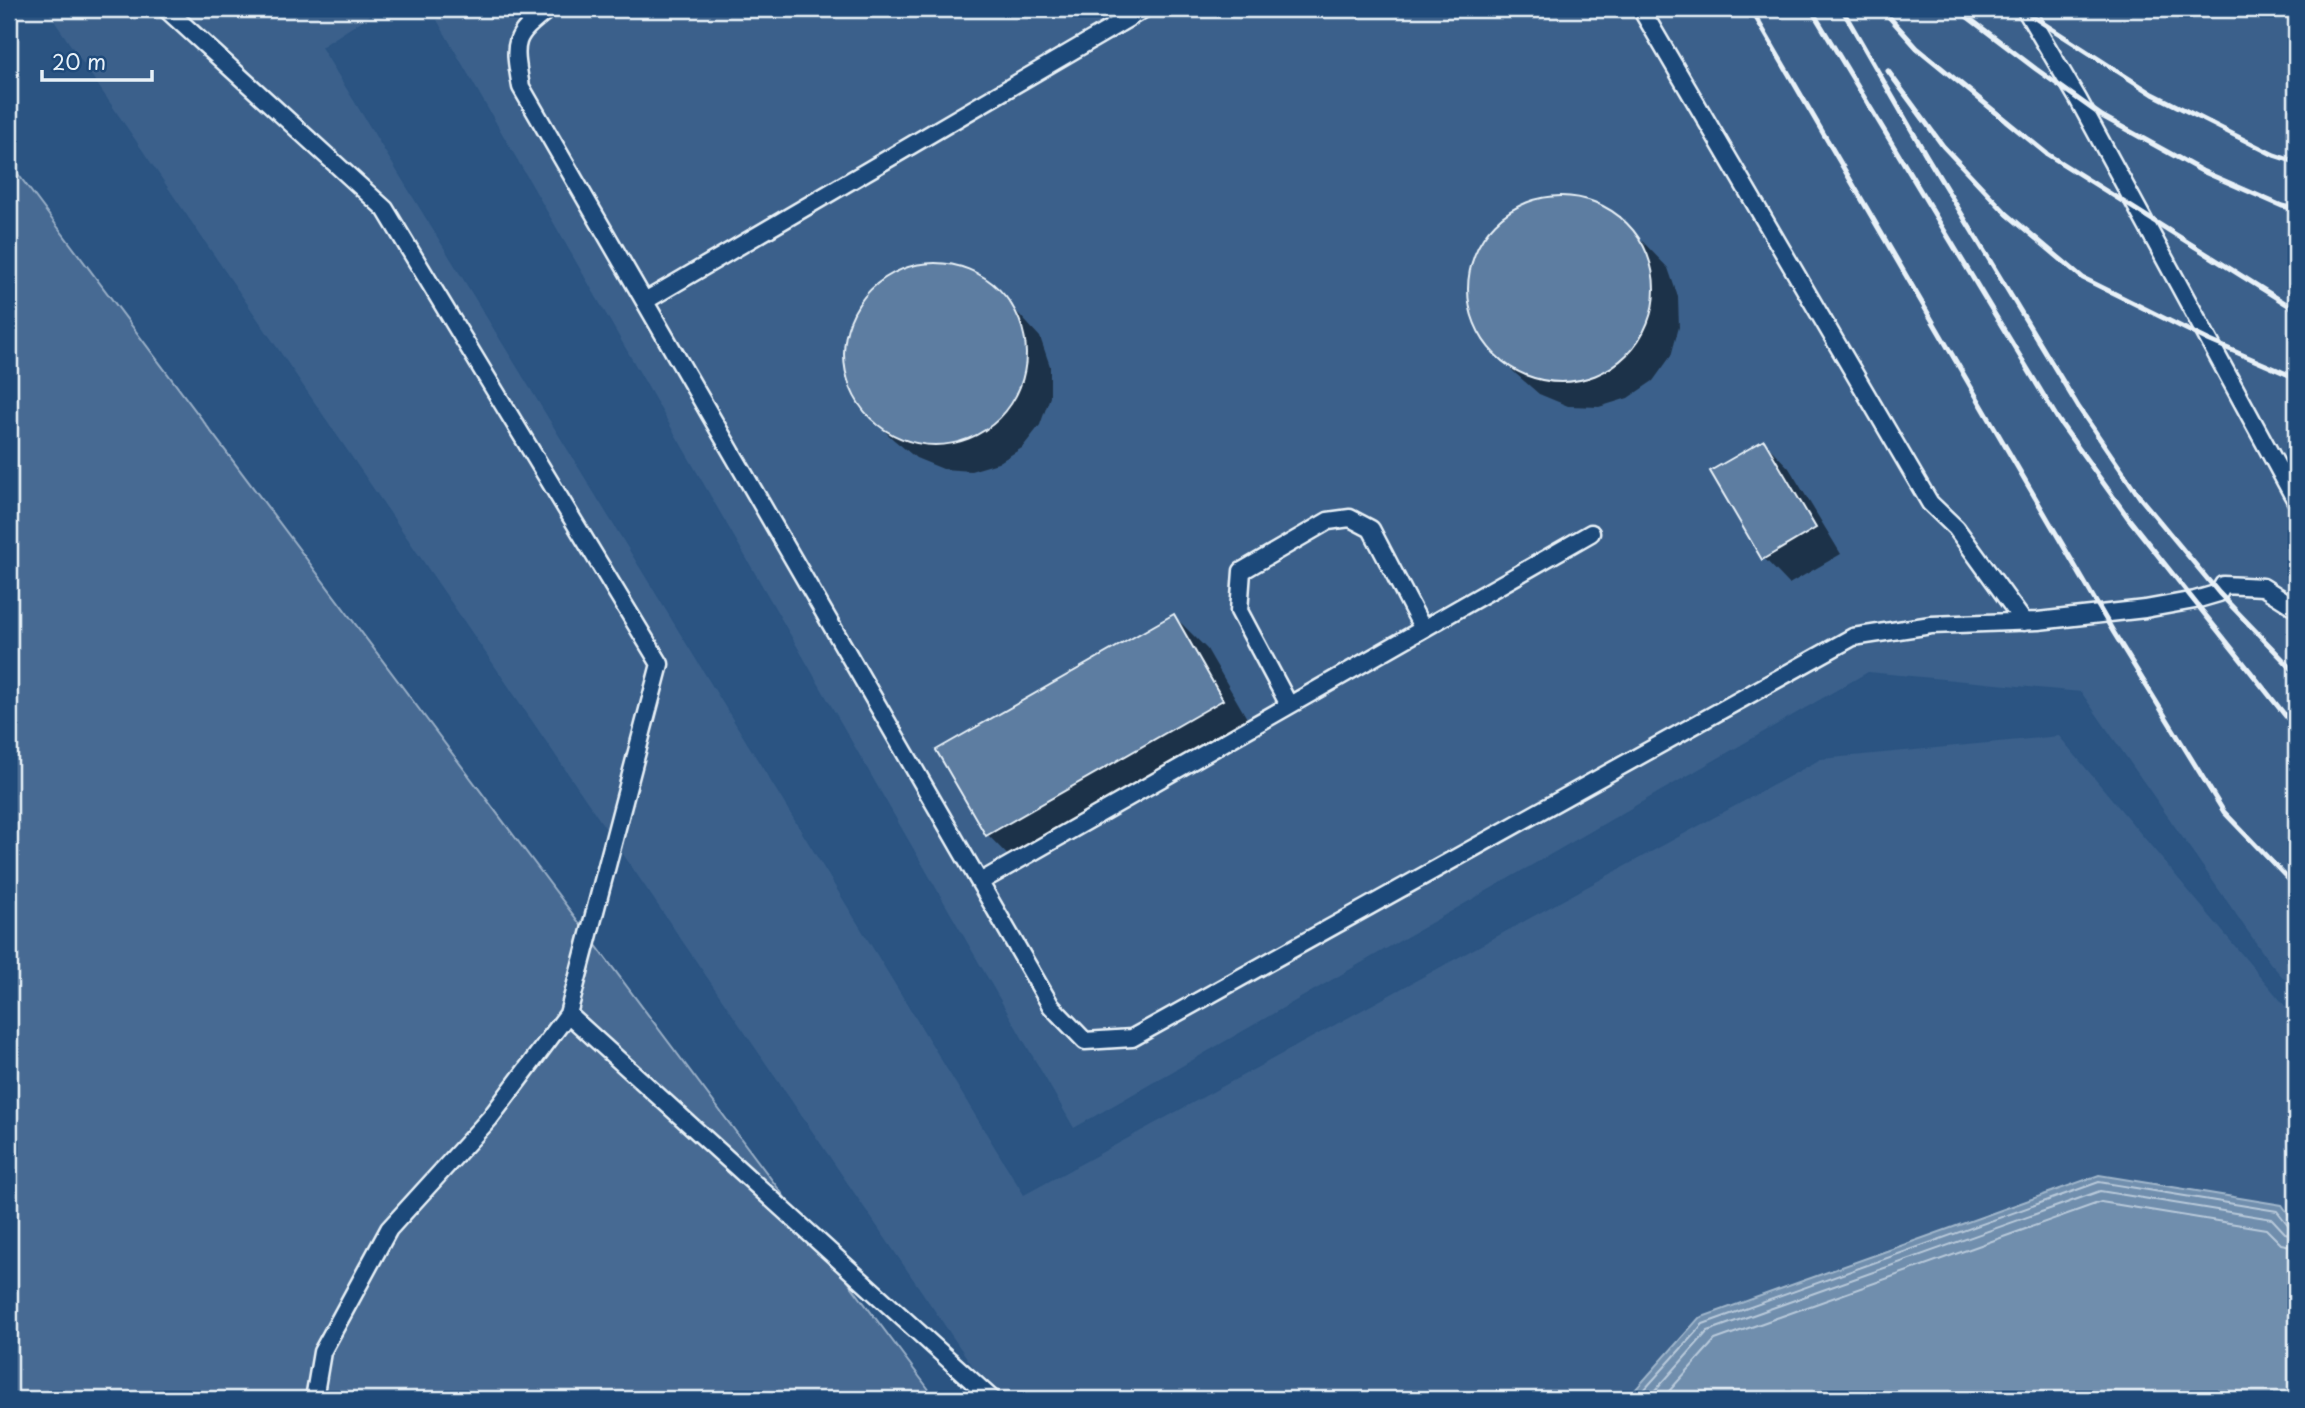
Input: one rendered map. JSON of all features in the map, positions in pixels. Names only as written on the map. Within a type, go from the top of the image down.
[{"type":"lane","points":[[166,9],[385,209],[660,664],[568,1014],[490,1118],[388,1230],[322,1352],[314,1399]]},
{"type":"lane","points":[[549,9],[523,29],[517,42],[521,86],[1051,1006],[1085,1041],[1132,1038],[1853,638],[1931,625],[2024,622],[2145,609],[2219,593],[2223,585],[2263,587],[2296,608]]},
{"type":"lane","points":[[645,301],[1144,9]]},
{"type":"lane","points":[[1642,9],[1930,503],[1956,528],[2024,622]]},
{"type":"lane","points":[[2025,9],[2103,145],[2296,501]]},
{"type":"lane","points":[[1289,705],[1240,611],[1242,571],[1328,522],[1350,518],[1371,530],[1423,629]]},
{"type":"lane","points":[[980,882],[1591,533]]},
{"type":"lane","points":[[568,1014],[992,1399]]},
{"type":"shaded area","points":[[46,9],[380,9],[321,47],[1024,1195],[1821,759],[2059,736],[2296,1019],[2296,1399],[995,1399]]},
{"type":"shaded area","points":[[457,9],[2296,9],[2296,992],[2270,963],[2081,692],[1868,672],[1074,1128],[437,20]]},
{"type":"shaded area","points":[[9,162],[936,1399],[9,1399]]},
{"type":"water","points":[[2099,1175],[2282,1205],[2296,1224],[2296,1399],[1627,1399],[1699,1318]]},
{"type":"building","points":[[1561,196],[1579,197],[1597,203],[1613,211],[1627,223],[1639,237],[1647,253],[1653,271],[1653,307],[1647,325],[1639,341],[1627,355],[1613,367],[1597,375],[1579,381],[1561,382],[1543,381],[1525,375],[1509,367],[1495,355],[1483,341],[1475,325],[1469,307],[1468,289],[1469,271],[1475,253],[1483,237],[1495,223],[1509,211],[1525,203],[1543,197]]},
{"type":"building","points":[[935,263],[970,270],[986,278],[999,290],[1011,303],[1019,319],[1026,354],[1019,389],[1011,405],[999,418],[986,430],[970,438],[935,445],[900,438],[884,430],[871,418],[859,405],[851,389],[844,354],[851,319],[859,303],[871,290],[884,278],[900,270]]},
{"type":"building","points":[[1764,440],[1816,528],[1762,560],[1710,471]]},
{"type":"building","points":[[1174,614],[1223,700],[986,836],[936,750]]},
{"type":"railway","points":[[1751,9],[2114,633],[2224,812],[2296,887]]},
{"type":"railway","points":[[1811,9],[2059,421],[2129,519],[2296,729]]},
{"type":"railway","points":[[1842,9],[1926,155],[2079,408],[2141,499],[2219,593],[2296,673]]},
{"type":"railway","points":[[1882,9],[1917,48],[2047,154],[2296,310]]},
{"type":"railway","points":[[1957,9],[2102,116],[2202,171],[2282,206],[2296,209]]},
{"type":"railway","points":[[2021,9],[2153,94],[2274,155],[2296,162]]},
{"type":"railway","points":[[1888,71],[1943,146],[2007,214],[2083,278],[2208,340],[2296,378]]}]
